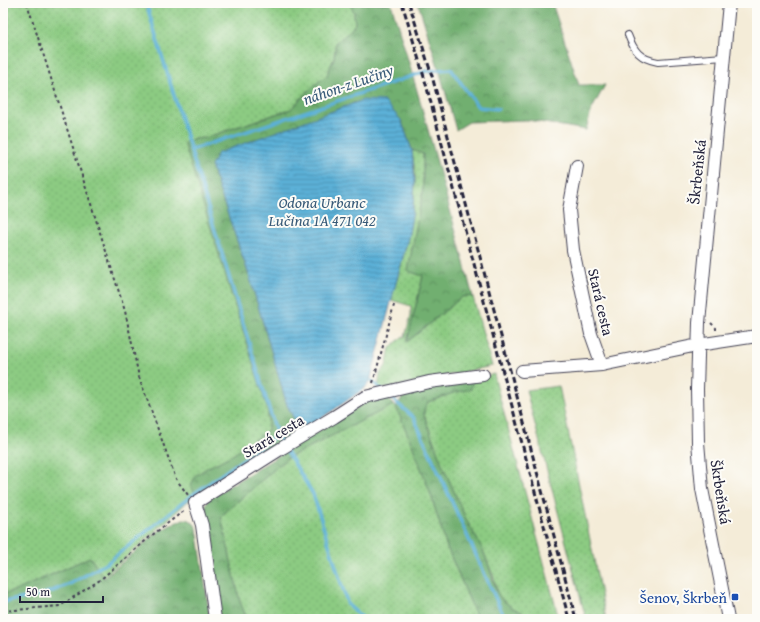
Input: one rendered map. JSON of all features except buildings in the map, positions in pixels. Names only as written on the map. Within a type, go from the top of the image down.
[{"type":"street","name":"Škrbeňská","points":[[728,619],[701,483],[697,422],[697,389],[702,281],[729,3]]},
{"type":"street","name":"Stará cesta","points":[[577,166],[569,210],[573,250],[591,334],[602,365]]},
{"type":"street","points":[[522,371],[602,365],[698,345],[757,336]]},
{"type":"street","name":"Stará cesta","points":[[195,503],[334,417],[365,396],[428,382],[483,375]]},
{"type":"street","points":[[195,503],[202,525],[215,619]]},
{"type":"lane","points":[[628,35],[632,46],[638,54],[650,61],[658,62],[724,57]]},
{"type":"path","points":[[3,611],[60,606],[100,580],[151,536],[195,503],[176,479],[139,378],[125,311],[27,3]]},
{"type":"path","points":[[370,396],[394,306]]},
{"type":"path","points":[[710,322],[716,328],[716,342]]},
{"type":"green space","points":[[3,3],[350,3],[354,13],[355,24],[336,42],[334,58],[327,75],[311,88],[291,109],[205,138],[192,139],[268,411],[268,430],[234,454],[205,469],[196,497],[187,502],[103,577],[90,557],[18,590],[3,594]]},
{"type":"green space","points":[[350,3],[391,3],[444,186],[473,297],[462,297],[407,342],[423,276],[408,271],[423,190],[423,154],[412,150],[401,120],[211,166],[249,275],[287,405],[295,421],[306,428],[196,497],[191,485],[196,475],[234,454],[268,430],[268,411],[184,143],[192,139],[205,138],[291,109],[311,88],[327,75],[334,58],[336,42],[355,24],[354,13]]},
{"type":"green space","points":[[418,3],[552,3],[579,85],[605,85],[591,111],[586,130],[527,120],[469,122],[456,130]]},
{"type":"green space","points":[[412,150],[423,154],[423,190],[408,271],[423,276],[407,342],[462,297],[473,297],[492,366],[378,390],[380,373],[386,366],[390,348],[403,336],[405,337],[411,315],[411,306],[391,300],[410,228],[415,179]]},
{"type":"green space","points":[[494,374],[559,619],[534,619],[513,608],[501,599],[497,592],[494,578],[482,548],[466,519],[442,464],[424,415],[424,409],[428,402],[453,393],[471,389],[472,380]]},
{"type":"green space","points":[[472,380],[471,389],[453,393],[428,402],[424,409],[424,415],[442,464],[466,519],[482,548],[497,592],[501,599],[513,608],[534,619],[474,619],[475,613],[446,545],[431,495],[396,407],[406,392]]},
{"type":"green space","points":[[559,386],[606,619],[586,619],[526,390]]},
{"type":"green space","points":[[387,397],[393,405],[286,459],[221,516],[240,602],[247,619],[219,619],[206,513],[206,504],[210,498],[372,398]]},
{"type":"green space","points":[[393,405],[396,407],[413,447],[431,495],[446,545],[475,613],[474,619],[247,619],[240,602],[221,516],[286,459]]},
{"type":"green space","points":[[183,519],[192,521],[197,528],[210,619],[3,619],[3,594],[18,590],[90,557],[104,578],[159,531]]},
{"type":"water","name":"Odona Urbanc Lučina 1A 471 042","points":[[363,100],[384,101],[401,120],[412,150],[415,182],[412,216],[408,238],[370,381],[365,388],[306,428],[295,421],[287,405],[249,275],[211,166],[218,153]]},
{"type":"waterway","points":[[146,3],[277,435],[313,494],[348,605],[364,619]]},
{"type":"waterway","name":"náhon-z Lučiny","points":[[191,150],[427,71],[451,69],[478,107],[498,109]]},
{"type":"waterway","points":[[372,381],[382,390]]},
{"type":"waterway","points":[[387,394],[414,418],[505,619]]},
{"type":"waterway","points":[[3,602],[42,595],[70,584],[107,563],[191,496],[277,435]]},
{"type":"railway","points":[[402,3],[424,77],[569,619]]},
{"type":"railway","points":[[409,3],[432,76],[576,619]]},
{"type":"place","name":"Šenov, Škrbeň","points":[[735,597]]}]
